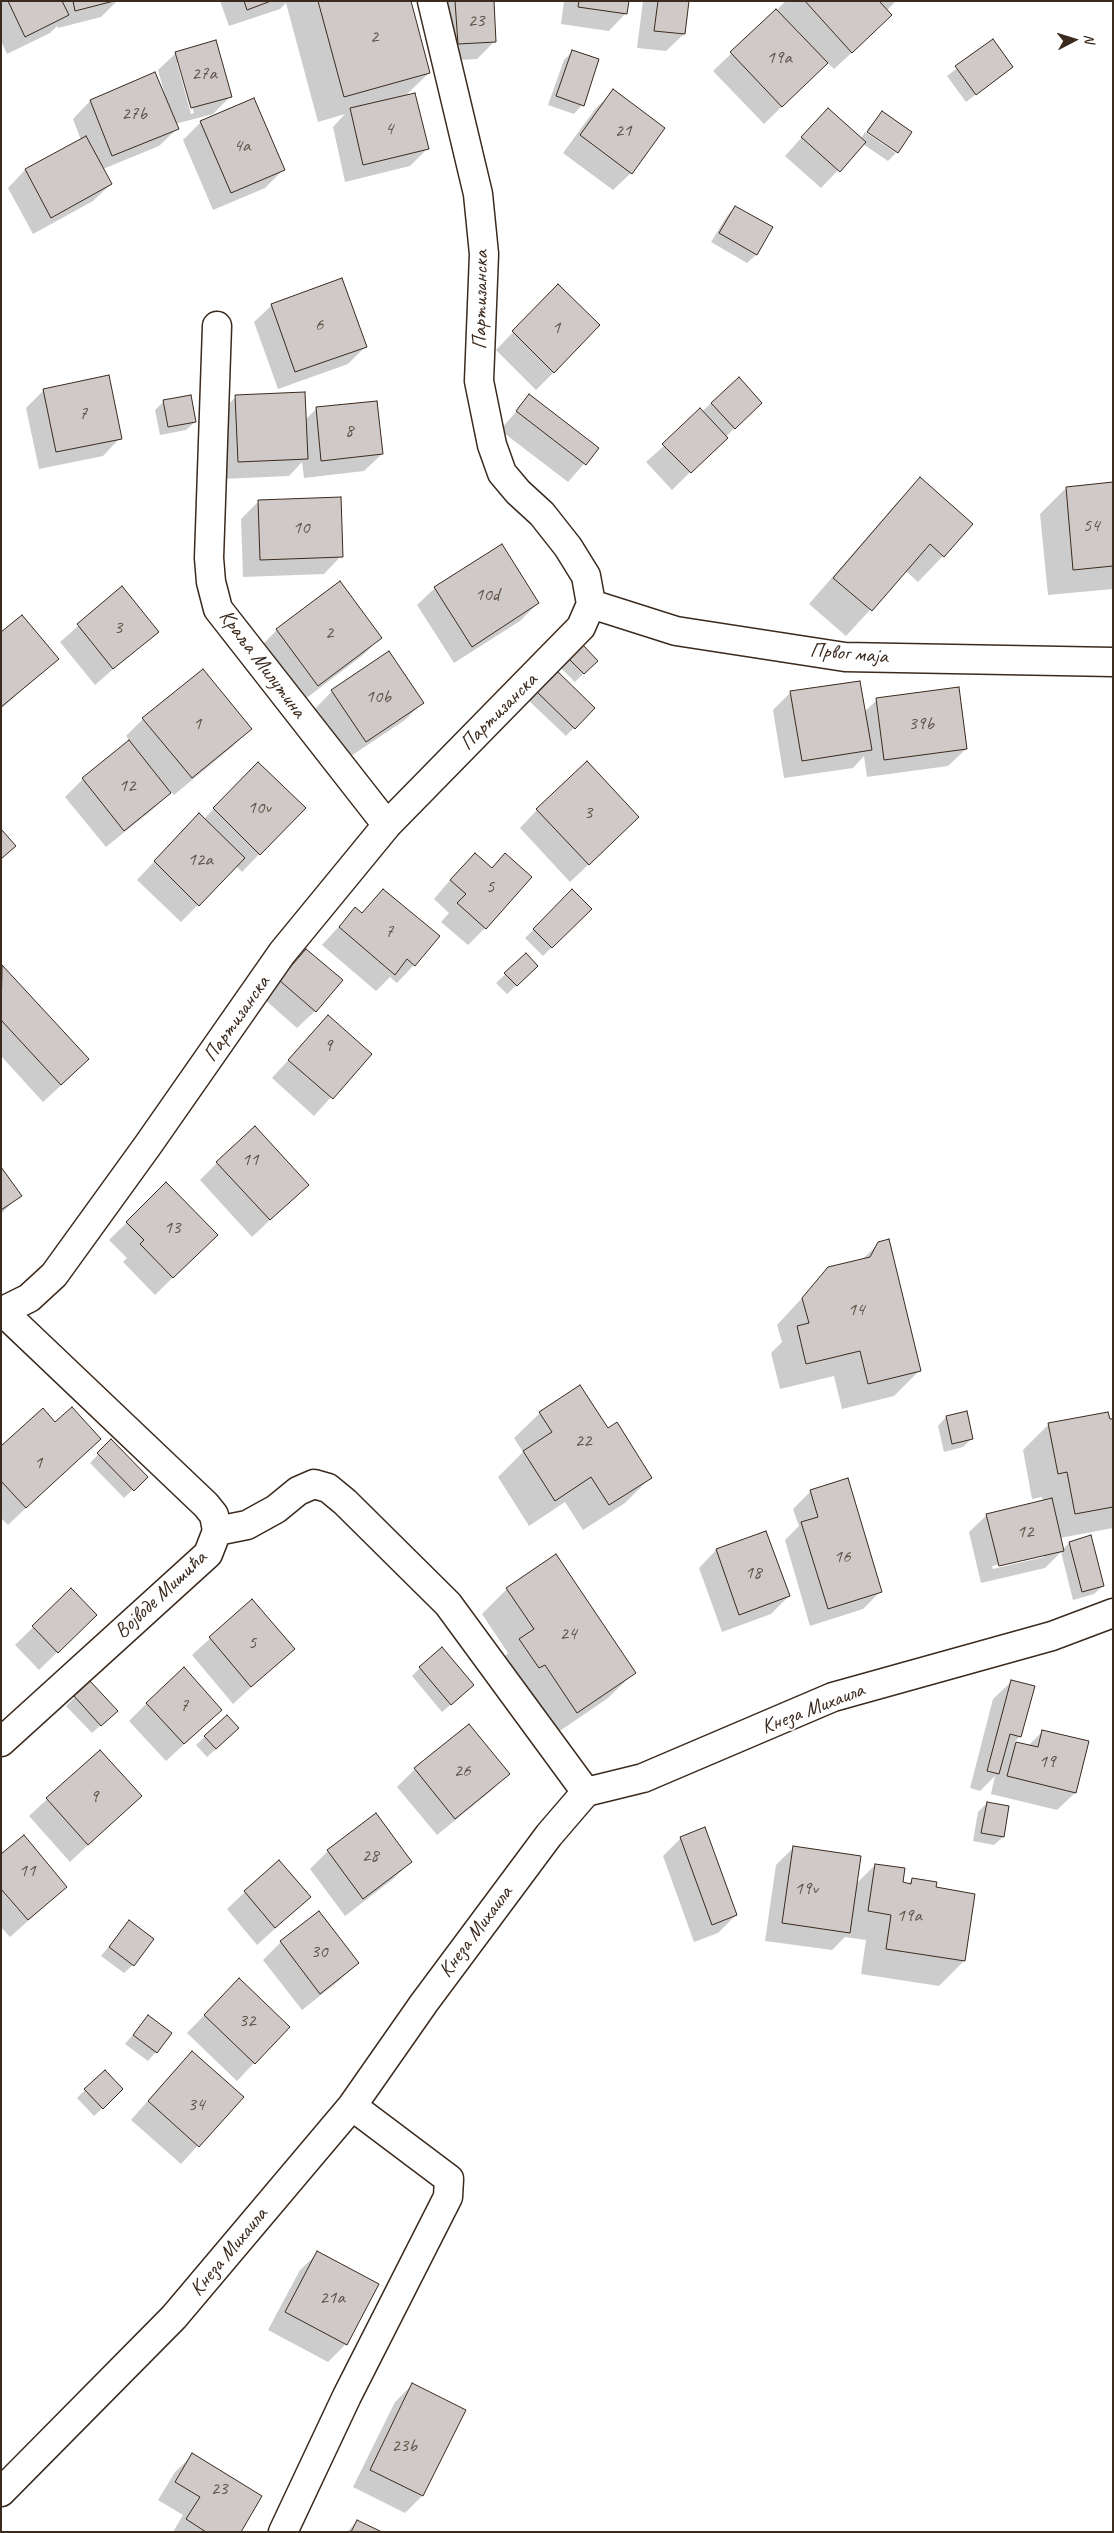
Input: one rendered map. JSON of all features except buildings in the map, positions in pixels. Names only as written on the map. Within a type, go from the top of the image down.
[{"type":"street","name":"Партизанска","points":[[2,1311],[29,1298],[54,1275],[148,1145],[282,953],[387,825],[580,628],[591,604],[586,576],[568,547],[542,514],[518,492],[502,473],[492,446],[479,381],[484,254],[478,194],[432,1]]},
{"type":"street","name":"Краља Милутина","points":[[217,326],[209,558],[210,582],[218,610],[387,825]]},
{"type":"street","name":"Првог маја","points":[[591,604],[676,631],[845,657],[1113,662]]},
{"type":"street","name":"Војводе Мишића","points":[[1,1742],[208,1554],[216,1540],[217,1531],[214,1516],[206,1505],[2,1311]]},
{"type":"street","points":[[217,1531],[247,1525],[276,1509],[298,1491],[314,1484],[328,1488],[345,1502],[448,1604],[586,1792]]},
{"type":"street","name":"Кнеза Михаила","points":[[1,2492],[174,2318],[352,2106],[424,2003],[531,1859],[586,1792],[643,1778],[833,1697],[1052,1636],[1113,1613]]},
{"type":"street","points":[[283,2532],[347,2396],[448,2197],[449,2179],[352,2106]]}]
